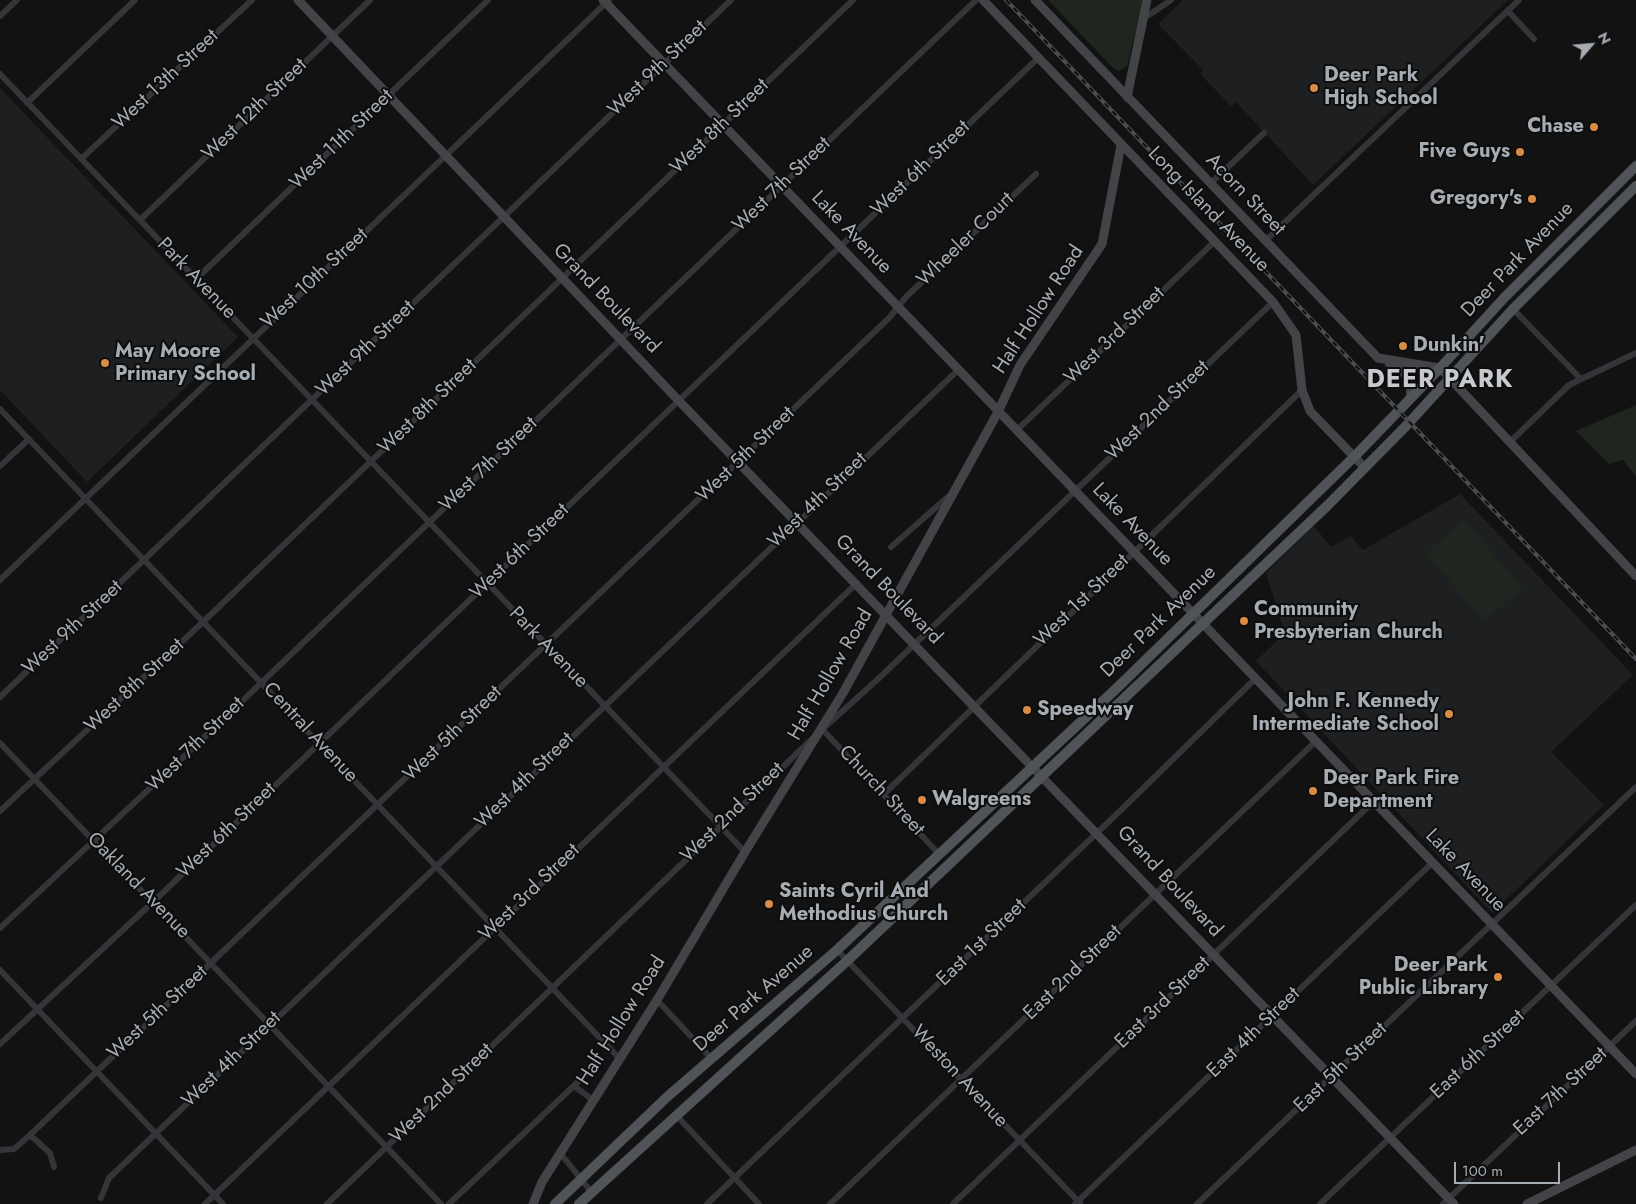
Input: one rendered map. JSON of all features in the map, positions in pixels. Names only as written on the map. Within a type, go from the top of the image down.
[{"type":"main road","name":"Deer Park Avenue","points":[[555,1204],[711,1058],[837,950],[1193,614],[1354,457],[1504,298],[1636,166]]},
{"type":"main road","name":"Deer Park Avenue","points":[[580,1204],[847,960],[1203,624],[1365,468],[1513,309],[1635,188]]},
{"type":"main road","points":[[1573,249],[1581,221]]},
{"type":"street","points":[[0,16],[16,0]]},
{"type":"street","points":[[27,103],[135,0]]},
{"type":"street","name":"West 13th Street","points":[[81,159],[252,0]]},
{"type":"street","name":"Grand Boulevard","points":[[298,0],[679,401],[1097,832],[1449,1202]]},
{"type":"street","name":"West 12th Street","points":[[140,220],[370,0]]},
{"type":"street","name":"West 11th Street","points":[[196,279],[488,0]]},
{"type":"street","name":"West 9th Street","points":[[0,697],[731,0]]},
{"type":"street","name":"West 8th Street","points":[[0,811],[203,622],[853,0]]},
{"type":"street","name":"West 7th Street","points":[[0,928],[429,523],[976,0]]},
{"type":"street","name":"Long Island Avenue","points":[[983,0],[1273,302],[1296,335],[1302,390],[1310,411],[1365,468]]},
{"type":"street","name":"Acorn Street","points":[[1035,0],[1378,358],[1406,375],[1411,386],[1410,398]]},
{"type":"street","points":[[1127,97],[1147,0]]},
{"type":"street","points":[[1143,19],[1171,0]]},
{"type":"street","points":[[1265,241],[1519,0]]},
{"type":"street","name":"Lake Avenue","points":[[606,1],[781,186],[1134,551],[1254,679],[1636,1074]]},
{"type":"street","name":"West 10th Street","points":[[0,580],[606,1]]},
{"type":"street","points":[[1508,11],[1534,39]]},
{"type":"street","name":"West 6th Street","points":[[0,1044],[152,902],[1038,58]]},
{"type":"street","name":"Park Avenue","points":[[0,74],[486,584],[745,852]]},
{"type":"street","points":[[1211,183],[1264,133]]},
{"type":"street","name":"Half Hollow Road","points":[[533,1204],[542,1182],[657,1000],[745,852],[822,729],[998,412],[1020,365],[1102,244],[1121,145]]},
{"type":"street","name":"Wheeler Court","points":[[898,307],[1036,174]]},
{"type":"street","name":"West 3rd Street","points":[[1017,430],[1214,242]]},
{"type":"street","name":"West 2nd Street","points":[[327,1204],[554,988],[720,825],[915,644],[1273,302]]},
{"type":"street","name":"West 5th Street","points":[[0,1150],[14,1149],[30,1135],[739,462],[898,307]]},
{"type":"street","points":[[1513,309],[1580,378]]},
{"type":"street","points":[[1509,443],[1569,385],[1580,378],[1636,353]]},
{"type":"street","points":[[1378,358],[1440,368],[1636,576]]},
{"type":"street","name":"West 4th Street","points":[[101,1198],[108,1178],[958,370]]},
{"type":"street","name":"West 1st Street","points":[[884,794],[1302,390]]},
{"type":"street","name":"Central Avenue","points":[[0,409],[620,1058]]},
{"type":"street","points":[[0,466],[29,439]]},
{"type":"street","points":[[891,547],[952,493]]},
{"type":"street","name":"West 3rd Street","points":[[205,1204],[857,583]]},
{"type":"street","name":"East 1st Street","points":[[707,1204],[1097,832],[1254,679]]},
{"type":"street","name":"Church Street","points":[[822,729],[939,854]]},
{"type":"street","name":"Oakland Avenue","points":[[0,742],[441,1204]]},
{"type":"street","name":"East 2nd Street","points":[[830,1204],[1315,742]]},
{"type":"street","name":"East 5th Street","points":[[1197,1204],[1636,787]]},
{"type":"street","name":"East 3rd Street","points":[[953,1204],[1373,802]]},
{"type":"street","name":"East 4th Street","points":[[1078,1203],[1432,863]]},
{"type":"street","name":"East 6th Street","points":[[1320,1204],[1636,905]]},
{"type":"street","name":"Weston Avenue","points":[[837,950],[1078,1203]]},
{"type":"street","points":[[0,970],[223,1204]]},
{"type":"street","points":[[657,1000],[711,1058]]},
{"type":"street","name":"East 7th Street","points":[[1449,1202],[1636,1021]]},
{"type":"street","points":[[449,1204],[598,1063]]},
{"type":"street","points":[[574,1086],[593,1100]]},
{"type":"street","points":[[677,1116],[758,1204]]},
{"type":"street","points":[[30,1135],[50,1153],[54,1167]]},
{"type":"street","points":[[1527,1204],[1636,1150]]},
{"type":"street","points":[[560,1154],[592,1193]]},
{"type":"shaded area","points":[[1048,0],[1143,0],[1127,66],[1119,71],[1114,69]]},
{"type":"shaded area","name":"Deer Park High School","points":[[1183,0],[1508,0],[1313,185],[1236,102],[1231,106],[1200,74],[1203,70],[1158,24]]},
{"type":"shaded area","name":"May Moore Primary School","points":[[0,88],[238,337],[87,482],[0,390]]},
{"type":"shaded area","points":[[1636,405],[1636,476],[1623,460],[1609,464],[1576,431]]},
{"type":"shaded area","name":"John F. Kennedy Intermediate School","points":[[1460,494],[1633,675],[1551,752],[1604,805],[1492,913],[1256,661],[1285,633],[1266,573],[1314,526],[1331,547],[1351,536],[1363,550]]},
{"type":"shaded area","points":[[1463,520],[1523,587],[1485,621],[1425,554]]},
{"type":"railway","points":[[1006,0],[1636,659]]},
{"type":"place","name":"Deer Park High School","points":[[1314,88]]},
{"type":"place","name":"Chase","points":[[1594,127]]},
{"type":"place","name":"Five Guys","points":[[1520,152]]},
{"type":"place","name":"Gregory's","points":[[1532,199]]},
{"type":"place","name":"Dunkin'","points":[[1403,346]]},
{"type":"place","name":"May Moore Primary School","points":[[105,363]]},
{"type":"place","name":"Community Presbyterian Church","points":[[1244,621]]},
{"type":"place","name":"Speedway","points":[[1027,710]]},
{"type":"place","name":"John F. Kennedy Intermediate School","points":[[1449,714]]},
{"type":"place","name":"Deer Park Fire Department","points":[[1313,791]]},
{"type":"place","name":"Walgreens","points":[[922,800]]},
{"type":"place","name":"Saints Cyril And Methodius Church","points":[[769,904]]},
{"type":"place","name":"Deer Park Public Library","points":[[1498,977]]},
{"type":"district","name":"DEER PARK","points":[[1440,381]]}]
